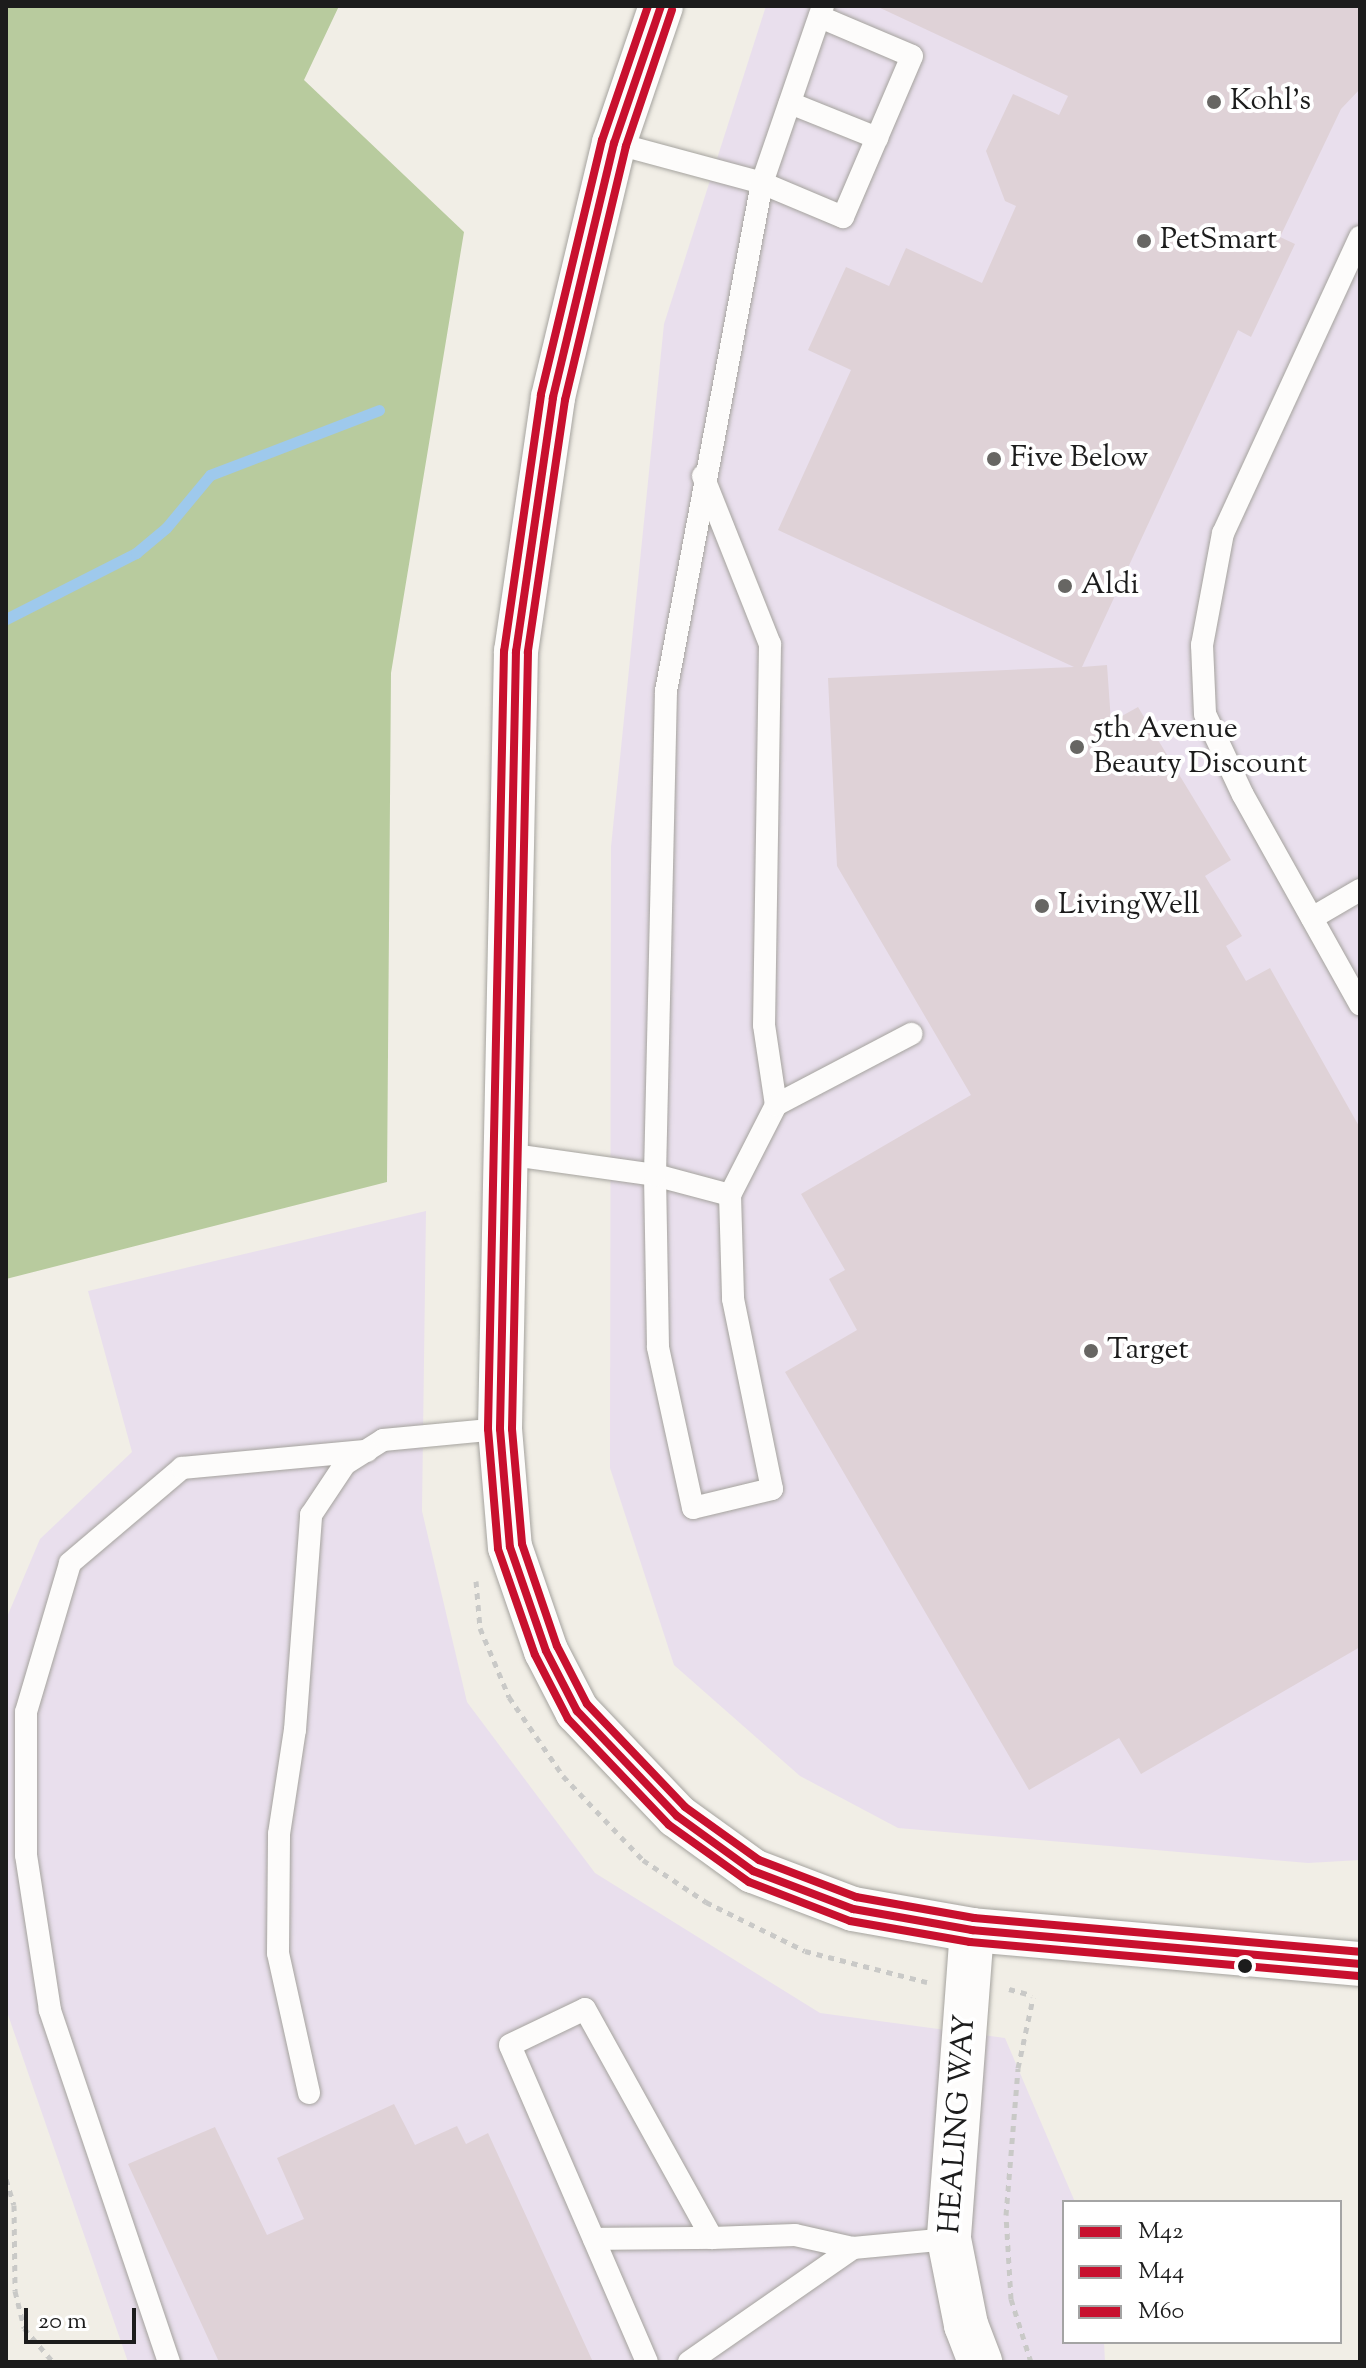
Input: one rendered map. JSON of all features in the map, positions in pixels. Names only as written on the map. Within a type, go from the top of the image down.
[{"type":"street","points":[[661,6],[614,143],[553,398],[516,651],[500,1429],[510,1547],[546,1651],[577,1711],[605,1743],[677,1816],[753,1871],[853,1909],[972,1930],[1360,1964]]},
{"type":"street","name":"HEALING WAY","points":[[972,1930],[949,2239],[966,2325],[980,2362]]},
{"type":"lane","points":[[614,143],[762,183],[843,217],[912,56],[822,11],[762,183],[703,475],[666,691],[655,1175],[658,1347],[693,1508],[772,1489],[733,1299],[730,1195],[776,1105],[911,1034]]},
{"type":"lane","points":[[790,103],[877,138]]},
{"type":"lane","points":[[1360,237],[1223,533],[1202,645],[1205,714],[1243,795],[1360,1004]]},
{"type":"lane","points":[[703,475],[770,644],[764,1025],[776,1105]]},
{"type":"lane","points":[[1312,918],[1360,890]]},
{"type":"lane","points":[[506,1154],[655,1175],[730,1195]]},
{"type":"lane","points":[[309,2093],[278,1953],[279,1834],[295,1730],[311,1515],[345,1464],[383,1440],[500,1429]]},
{"type":"lane","points":[[169,2362],[50,2010],[26,1855],[26,1712],[70,1563],[182,1468],[367,1451]]},
{"type":"lane","points":[[647,2362],[510,2045],[585,2009],[712,2238]]},
{"type":"lane","points":[[594,2239],[795,2235],[853,2248],[949,2239]]},
{"type":"lane","points":[[689,2362],[853,2248]]},
{"type":"path","points":[[1020,1990],[1032,1996],[1018,2068],[1006,2215],[1011,2299],[1031,2362]]},
{"type":"path","points":[[6,2179],[14,2205],[15,2291],[24,2328],[53,2362]]},
{"type":"shaded area","points":[[766,6],[1360,6],[1360,1860],[1308,1863],[898,1828],[800,1776],[674,1665],[610,1468],[611,847],[664,324]]},
{"type":"shaded area","points":[[426,1211],[422,1511],[467,1702],[595,1873],[820,2013],[1005,2038],[1074,2200],[1062,2200],[1062,2344],[1104,2344],[1105,2362],[128,2362],[6,2009],[7,1617],[40,1539],[132,1452],[88,1291]]},
{"type":"green space","points":[[6,6],[339,6],[304,80],[464,232],[391,673],[387,1182],[6,1279]]},
{"type":"building","points":[[876,6],[1360,6],[1360,89],[1341,109],[1280,237],[1295,244],[1251,337],[1238,330],[1082,667],[1107,665],[1111,722],[1138,707],[1231,860],[1205,876],[1242,936],[1226,946],[1246,981],[1270,968],[1360,1128],[1360,1647],[1141,1774],[1119,1738],[1029,1790],[785,1372],[857,1330],[829,1279],[845,1270],[801,1194],[971,1095],[837,866],[828,678],[1074,667],[778,530],[851,370],[808,350],[846,267],[889,286],[906,248],[982,283],[1016,206],[1005,201],[986,151],[1013,94],[1059,115],[1068,96]]},
{"type":"building","points":[[394,2104],[415,2145],[457,2126],[466,2144],[488,2133],[593,2362],[219,2362],[128,2164],[215,2127],[267,2235],[304,2219],[277,2158]]},
{"type":"waterway","points":[[6,619],[136,553],[166,528],[210,475],[379,410]]},
{"type":"transit line","name":"M44","points":[[648,6],[602,140],[541,395],[504,651],[488,1429],[498,1549],[535,1655],[568,1719],[669,1825],[749,1882],[850,1921],[970,1942],[1359,1976]]},
{"type":"transit line","name":"M42","points":[[661,6],[614,143],[553,398],[516,651],[500,1429],[510,1547],[546,1651],[577,1711],[677,1816],[753,1871],[853,1909],[972,1930],[1360,1964]]},
{"type":"transit line","name":"M60","points":[[672,10],[626,146],[565,400],[528,652],[512,1429],[522,1544],[557,1646],[587,1704],[685,1807],[759,1860],[856,1897],[974,1918],[1360,1952]]},
{"type":"place","name":"Kohl's","points":[[1214,102]]},
{"type":"place","name":"PetSmart","points":[[1144,241]]},
{"type":"place","name":"Five Below","points":[[994,459]]},
{"type":"place","name":"Aldi","points":[[1065,586]]},
{"type":"place","name":"5th Avenue Beauty Discount","points":[[1077,747]]},
{"type":"place","name":"LivingWell","points":[[1042,906]]},
{"type":"place","name":"Target","points":[[1091,1351]]}]
